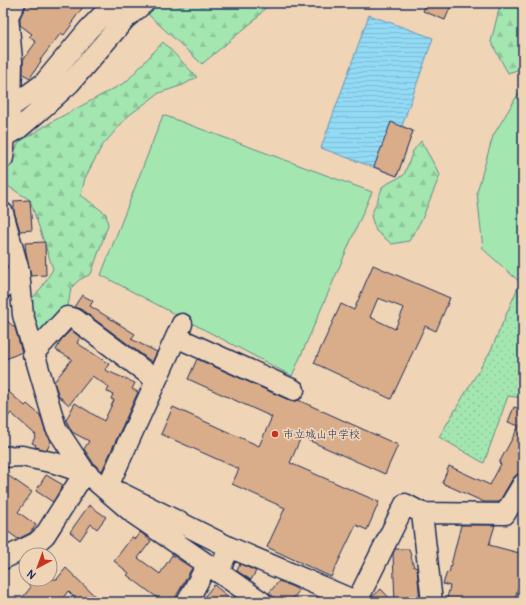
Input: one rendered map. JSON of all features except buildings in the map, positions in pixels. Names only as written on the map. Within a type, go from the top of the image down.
[{"type":"street","points":[[11,107],[44,83],[88,30],[114,3]]},
{"type":"street","points":[[4,137],[18,129],[64,88],[125,19],[144,3]]},
{"type":"street","points":[[3,158],[4,137],[11,107],[12,61],[9,13]]},
{"type":"street","points":[[3,213],[19,271],[23,315],[33,354],[56,428],[85,472],[134,514],[262,602]]},
{"type":"street","points":[[3,288],[19,271]]},
{"type":"street","points":[[33,354],[67,317],[75,319],[156,380]]},
{"type":"street","points":[[108,486],[179,331],[294,390]]},
{"type":"street","points":[[3,457],[22,456],[55,462],[85,472],[108,486],[229,547],[353,600],[359,597],[405,504],[422,513],[504,514],[523,484]]},
{"type":"street","points":[[3,560],[36,543],[45,535],[85,472]]},
{"type":"street","points":[[422,513],[432,602]]},
{"type":"street","points":[[188,602],[229,547]]},
{"type":"green space","points":[[145,3],[269,3],[257,18],[202,64],[140,7]]},
{"type":"green space","points":[[502,3],[523,3],[523,68],[508,73],[491,42],[499,9]]},
{"type":"green space","points":[[163,42],[197,77],[183,85],[159,93],[128,116],[102,146],[85,178],[81,195],[106,214],[108,225],[91,274],[79,280],[71,288],[67,312],[33,354],[22,310],[42,287],[53,269],[30,200],[3,183],[3,176],[19,142],[55,120],[126,82]]},
{"type":"green space","points":[[523,86],[523,285],[483,249],[477,192],[493,136]]},
{"type":"green space","points":[[163,115],[372,192],[292,376],[101,275]]},
{"type":"green space","points":[[421,141],[440,175],[422,219],[409,241],[392,244],[376,231],[371,216],[383,186],[404,175],[413,151]]},
{"type":"green space","points":[[519,285],[523,288],[523,398],[508,396],[484,463],[439,437],[491,350]]},
{"type":"water","points":[[369,15],[433,38],[402,126],[413,131],[397,176],[321,148]]},
{"type":"place","name":"市立城山中学校","points":[[275,434]]}]
